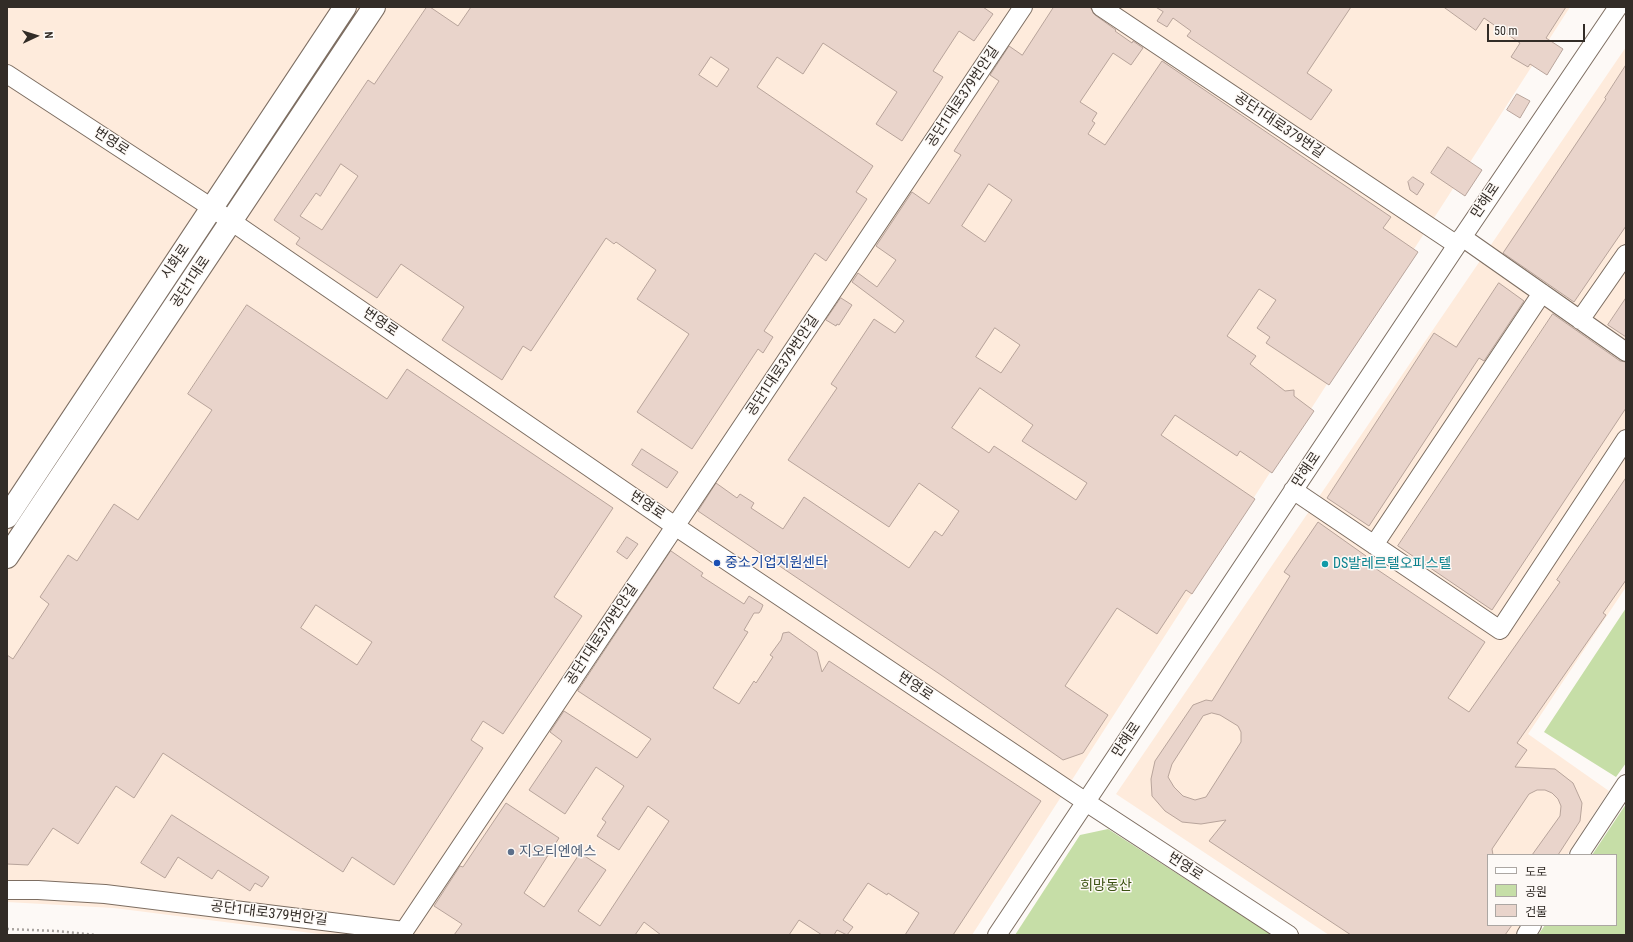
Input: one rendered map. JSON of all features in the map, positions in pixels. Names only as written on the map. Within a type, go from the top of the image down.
[{"type":"main road","name":"시화로","points":[[7,518],[345,7]]},
{"type":"main road","name":"공단1대로","points":[[7,557],[374,7]]},
{"type":"street","name":"공단1대로379번안길","points":[[7,890],[38,890],[105,894],[404,931],[1023,7]]},
{"type":"street","name":"공단1대로379번길","points":[[1101,7],[1459,241],[1542,293],[1626,352]]},
{"type":"street","name":"만해로","points":[[997,935],[1459,241],[1618,7]]},
{"type":"street","name":"번영로","points":[[7,74],[212,208],[675,526],[1086,802],[1289,935]]},
{"type":"street","points":[[1580,320],[1626,254]]},
{"type":"street","points":[[1374,545],[1542,293]]},
{"type":"street","points":[[1293,490],[1500,630],[1626,439]]},
{"type":"street","points":[[1580,854],[1626,784]]},
{"type":"street","points":[[1526,935],[1531,926]]},
{"type":"path","points":[[7,929],[57,931],[96,935]]},
{"type":"shaded area","points":[[7,7],[1570,7],[972,935],[327,935],[114,908],[7,902]]},
{"type":"shaded area","points":[[1626,47],[1626,587],[1528,734],[1609,791],[1568,854],[1487,854],[1487,926],[1520,926],[1515,935],[1329,935],[1116,794]]},
{"type":"green space","points":[[1626,608],[1626,763],[1616,777],[1544,732]]},
{"type":"green space","points":[[1626,804],[1626,935],[1538,935],[1544,926],[1617,926],[1617,854],[1593,854]]},
{"type":"green space","name":"희망동산","points":[[1108,829],[1272,935],[1015,935],[1080,835]]},
{"type":"building","points":[[427,7],[430,7],[458,26],[471,7],[983,7],[993,14],[974,41],[959,31],[933,71],[943,77],[902,141],[876,124],[897,92],[823,43],[803,74],[777,57],[757,87],[873,166],[856,192],[867,199],[826,261],[815,253],[764,331],[773,337],[763,353],[758,349],[692,449],[637,412],[689,334],[637,299],[656,270],[616,242],[614,244],[606,238],[531,351],[523,346],[502,380],[442,340],[464,307],[401,264],[377,298],[296,244],[300,238],[274,220],[368,80],[374,84]],"holes":[[[711,57],[729,69],[717,87],[699,75]],[[341,164],[358,176],[322,230],[300,216],[316,193],[320,196]]]},
{"type":"building","points":[[1054,7],[1090,7],[1095,15],[1116,30],[1115,31],[1132,43],[1133,41],[1143,48],[1131,65],[1113,53],[1080,102],[1097,113],[1092,121],[1095,123],[1088,134],[1105,145],[1162,61],[1391,217],[1383,228],[1418,252],[1329,385],[1266,343],[1270,337],[1257,328],[1276,300],[1259,289],[1227,336],[1256,356],[1250,364],[1285,391],[1294,390],[1294,396],[1314,411],[1272,473],[1240,451],[1237,456],[1175,415],[1161,435],[1255,499],[1192,594],[1186,590],[1157,634],[1117,608],[1065,686],[1108,715],[1083,753],[1063,760],[944,677],[698,511],[716,483],[737,498],[740,494],[754,503],[751,508],[783,529],[804,497],[909,568],[935,531],[942,536],[959,511],[919,483],[889,527],[788,460],[837,388],[831,384],[874,319],[895,333],[904,321],[852,282],[858,273],[877,287],[896,260],[876,246],[912,192],[929,204],[961,155],[954,151],[999,81],[990,75],[1009,46],[1022,55]],"holes":[[[989,184],[1012,200],[985,242],[962,226]],[[995,328],[1020,345],[1001,373],[976,357]],[[980,388],[1033,425],[1022,441],[1087,483],[1076,500],[994,446],[989,453],[952,428]]]},
{"type":"building","points":[[1156,7],[1351,7],[1307,73],[1332,90],[1311,120],[1187,36],[1191,31],[1173,18],[1167,27],[1157,21],[1163,12]]},
{"type":"building","points":[[1444,7],[1566,7],[1546,38],[1563,49],[1547,75],[1530,64],[1528,67],[1511,57],[1520,43],[1484,18],[1476,30]]},
{"type":"building","points":[[1626,65],[1626,226],[1574,302],[1503,253],[1606,99],[1605,98]]},
{"type":"building","points":[[1517,94],[1530,101],[1520,118],[1507,110]]},
{"type":"building","points":[[1448,147],[1482,170],[1465,196],[1431,173]]},
{"type":"building","points":[[1413,177],[1424,184],[1417,195],[1410,190],[1408,182]]},
{"type":"building","points":[[1499,283],[1524,301],[1484,361],[1479,358],[1369,526],[1327,498],[1434,333],[1456,347]]},
{"type":"building","points":[[841,298],[852,305],[839,325],[837,324],[836,326],[826,320]]},
{"type":"building","points":[[1626,298],[1626,337],[1608,325]]},
{"type":"building","points":[[247,305],[387,399],[407,369],[613,508],[554,597],[582,616],[503,734],[483,721],[471,740],[483,748],[394,885],[352,857],[343,872],[163,753],[134,798],[116,786],[78,844],[53,828],[28,865],[7,864],[7,655],[13,659],[49,604],[40,597],[68,555],[77,561],[114,504],[138,520],[212,410],[188,394]],"holes":[[[316,605],[372,642],[357,665],[301,628]]]},
{"type":"building","points":[[1553,314],[1620,361],[1626,362],[1626,408],[1492,610],[1398,546]]},
{"type":"building","points":[[642,449],[678,472],[667,488],[632,465]]},
{"type":"building","points":[[1626,478],[1626,580],[1603,613],[1606,615],[1517,743],[1527,750],[1515,767],[1555,769],[1573,783],[1582,803],[1580,821],[1559,854],[1533,854],[1560,816],[1561,806],[1558,799],[1552,793],[1545,790],[1537,790],[1529,794],[1492,849],[1493,854],[1487,854],[1487,926],[1511,926],[1505,935],[1351,935],[1209,841],[1226,820],[1201,824],[1182,822],[1165,811],[1152,796],[1151,779],[1155,761],[1193,705],[1206,700],[1212,701],[1290,576],[1284,572],[1318,522],[1366,556],[1363,560],[1485,642],[1448,698],[1469,712],[1560,582],[1557,580]],"holes":[[[1212,713],[1220,715],[1238,726],[1241,732],[1241,742],[1206,797],[1195,800],[1183,796],[1174,787],[1168,777],[1172,764],[1203,716]]]},
{"type":"building","points":[[627,537],[638,544],[627,559],[617,552]]},
{"type":"building","points":[[671,551],[703,573],[701,576],[744,604],[749,596],[763,605],[759,613],[754,613],[744,630],[748,632],[713,688],[739,704],[754,681],[756,683],[773,657],[770,655],[781,640],[783,633],[789,632],[817,652],[822,672],[829,661],[1041,801],[953,935],[905,935],[919,913],[888,893],[887,895],[868,883],[843,920],[853,927],[847,935],[837,930],[834,935],[822,935],[799,920],[789,935],[661,935],[644,922],[635,935],[454,935],[462,924],[434,906],[460,866],[463,867],[506,803],[559,838],[524,893],[544,907],[580,853],[606,870],[578,911],[600,926],[669,821],[648,806],[619,850],[597,836],[606,822],[602,819],[624,786],[596,767],[565,814],[529,790],[562,741],[550,732],[564,711],[637,758],[651,739],[578,691]]},
{"type":"building","points":[[172,815],[269,877],[262,887],[255,883],[250,891],[218,870],[212,879],[178,857],[165,878],[141,863]]},
{"type":"place","name":"중소기업지원센타","points":[[717,563]]},
{"type":"place","name":"DS발레르텔오피스텔","points":[[1325,564]]},
{"type":"place","name":"지오티엔에스","points":[[511,852]]}]
